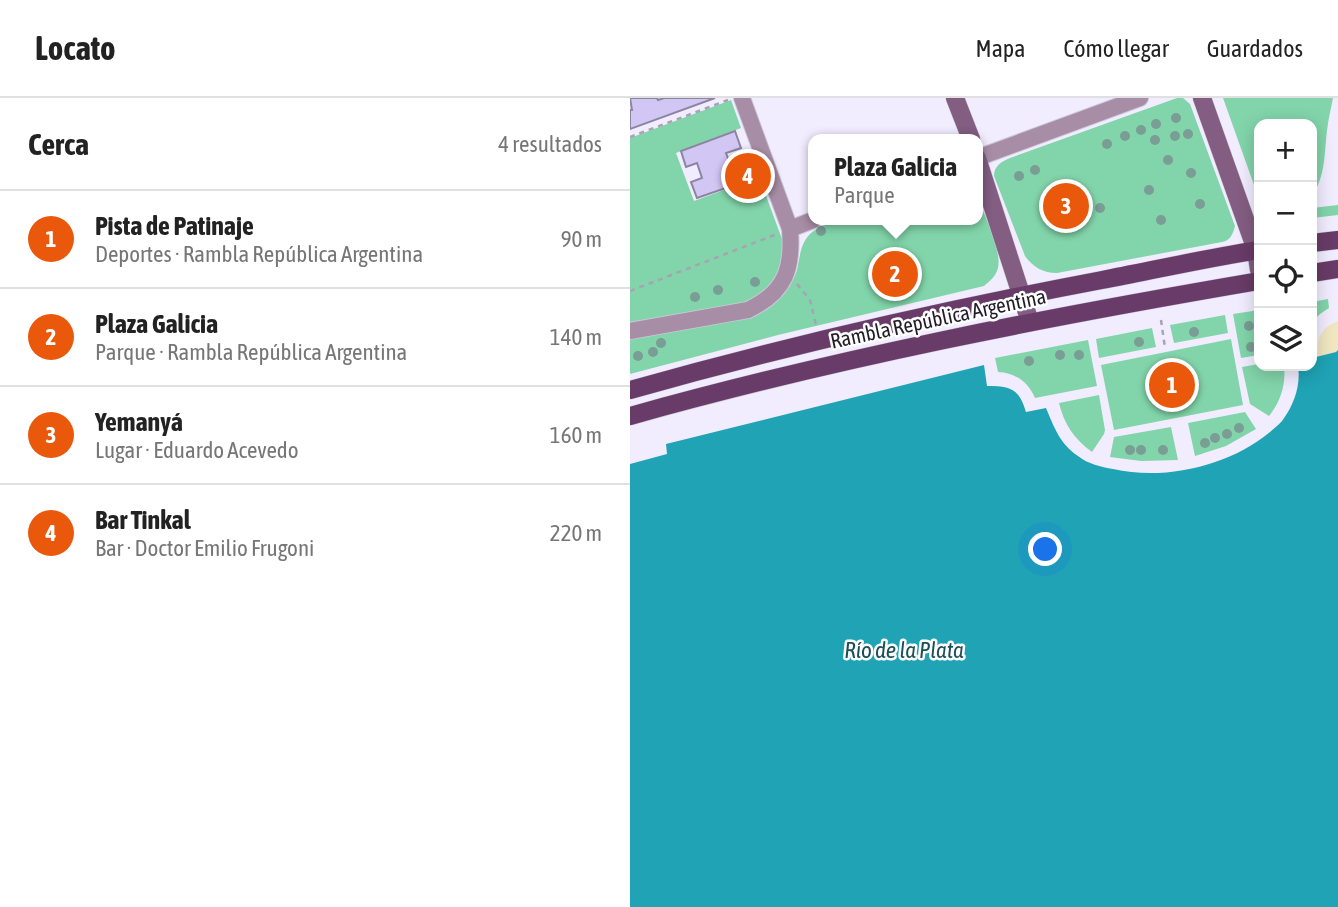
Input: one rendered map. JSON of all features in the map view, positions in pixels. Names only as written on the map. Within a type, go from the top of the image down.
[{"type":"main road","points":[[1317,242],[1338,240]]},
{"type":"main road","name":"Rambla República Argentina","points":[[630,390],[820,340],[1023,295],[1254,251]]},
{"type":"main road","points":[[1317,272],[1338,269]]},
{"type":"main road","name":"Rambla República Argentina","points":[[630,416],[826,365],[1030,322],[1254,282]]},
{"type":"street","points":[[630,331],[748,310],[774,292],[785,278],[791,255],[790,229],[741,98]]},
{"type":"street","points":[[956,98],[969,134]]},
{"type":"street","points":[[983,156],[1140,98]]},
{"type":"street","points":[[1202,98],[1255,245]]},
{"type":"street","points":[[983,176],[1030,322]]},
{"type":"street","points":[[790,229],[808,222]]},
{"type":"path","points":[[630,136],[733,98]]},
{"type":"path","points":[[630,291],[790,229]]},
{"type":"path","points":[[785,278],[799,285],[810,300],[820,340]]},
{"type":"path","points":[[1161,320],[1165,348]]},
{"type":"green space","points":[[1183,98],[1190,104],[1235,226],[1229,239],[1057,273],[1043,271],[1031,263],[1025,256],[994,176],[999,165],[1010,158]]},
{"type":"green space","points":[[1223,98],[1333,98],[1325,156],[1317,188],[1317,119],[1254,119],[1254,185]]},
{"type":"green space","points":[[731,100],[741,128],[676,153],[694,201],[759,177],[785,247],[780,278],[754,301],[630,323],[630,138]]},
{"type":"green space","points":[[1338,205],[1338,215],[1317,217],[1317,207]]},
{"type":"green space","points":[[983,211],[995,242],[998,268],[984,286],[778,335],[630,374],[630,337],[769,306],[792,281],[807,238],[821,227],[983,225]]},
{"type":"green space","points":[[1328,299],[1329,308],[1317,317],[1317,308],[1317,301]]},
{"type":"green space","points":[[1254,311],[1254,356],[1241,358],[1233,314]]},
{"type":"green space","points":[[1225,315],[1228,333],[1174,343],[1170,325]]},
{"type":"green space","points":[[1152,328],[1156,347],[1099,358],[1096,339]]},
{"type":"green space","points":[[1231,339],[1243,405],[1114,430],[1101,365]]},
{"type":"green space","points":[[1088,340],[1097,386],[1035,398],[1021,379],[998,372],[995,358]]},
{"type":"green space","points":[[1254,365],[1254,371],[1284,371],[1282,392],[1269,416],[1250,404],[1242,367]]},
{"type":"green space","points":[[1099,395],[1105,430],[1092,452],[1071,430],[1059,403]]},
{"type":"green space","points":[[1245,412],[1256,429],[1226,446],[1195,456],[1188,423]]},
{"type":"green space","points":[[1171,427],[1178,460],[1141,461],[1110,457],[1114,437]]},
{"type":"sand","points":[[1338,321],[1338,350],[1317,357],[1321,334]]},
{"type":"water","name":"Río de la Plata","points":[[1338,350],[1338,907],[630,907],[630,464],[667,454],[666,444],[984,365],[987,386],[1013,390],[1026,412],[1046,408],[1062,441],[1086,461],[1133,472],[1175,472],[1216,462],[1254,444],[1282,421],[1290,408],[1297,388],[1298,371],[1317,371],[1317,357]]},
{"type":"building","points":[[630,98],[658,100],[715,98],[630,129]]},
{"type":"building","points":[[735,131],[741,148],[726,153],[731,166],[746,161],[752,179],[697,198],[691,182],[702,178],[697,163],[686,167],[681,151]]},
{"type":"place","name":"Bar Tinkal","points":[[748,176]]},
{"type":"place","name":"Yemanyá","points":[[1066,206]]},
{"type":"place","name":"Plaza Galicia","points":[[895,274]]},
{"type":"place","name":"Pista de Patinaje","points":[[1172,385]]}]
